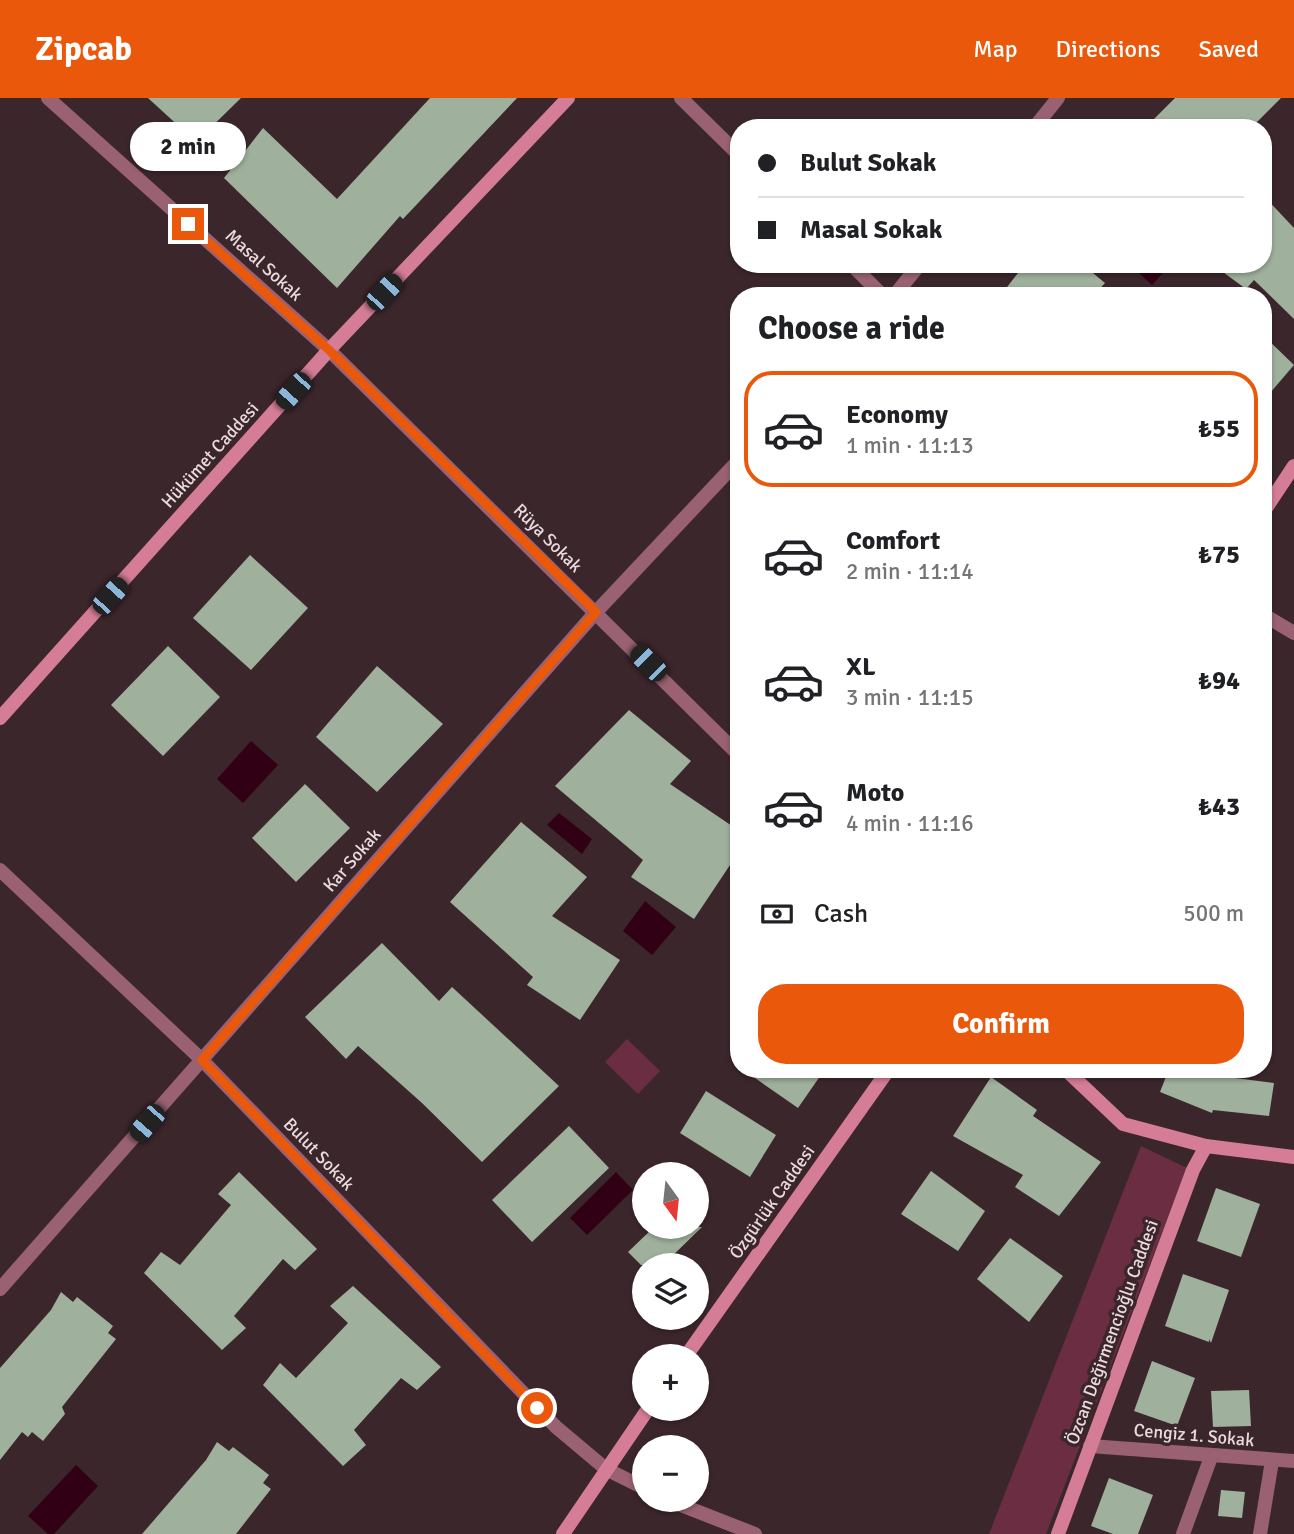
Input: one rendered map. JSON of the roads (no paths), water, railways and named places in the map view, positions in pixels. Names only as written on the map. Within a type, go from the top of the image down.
[{"type":"street","name":"Masal Sokak","points":[[47,98],[329,350]]},
{"type":"street","name":"Hükümet Caddesi","points":[[0,718],[329,350],[568,98]]},
{"type":"street","points":[[681,98],[730,146]]},
{"type":"street","points":[[1041,119],[1058,98]]},
{"type":"street","points":[[859,273],[874,287]]},
{"type":"street","points":[[901,287],[913,273]]},
{"type":"street","name":"Rüya Sokak","points":[[329,350],[730,746]]},
{"type":"street","points":[[1272,499],[1294,466]]},
{"type":"street","name":"Kar Sokak","points":[[0,1289],[596,612],[730,470]]},
{"type":"street","points":[[1272,620],[1294,632]]},
{"type":"street","name":"Bulut Sokak","points":[[0,870],[202,1060],[556,1427],[606,1469],[632,1482]]},
{"type":"street","name":"Özgürlük Caddesi","points":[[694,1344],[883,1078]]},
{"type":"street","points":[[1074,1078],[1123,1124],[1206,1146],[1294,1157]]},
{"type":"street","name":"Özcan Değirmencioğlu Caddesi","points":[[1058,1534],[1193,1170],[1206,1146]]},
{"type":"street","points":[[563,1534],[640,1421]]},
{"type":"street","name":"Cengiz 1. Sokak","points":[[1090,1446],[1294,1461]]},
{"type":"street","points":[[1183,1534],[1211,1457]]},
{"type":"street","points":[[1260,1534],[1272,1461]]},
{"type":"street","points":[[699,1512],[755,1534]]}]
